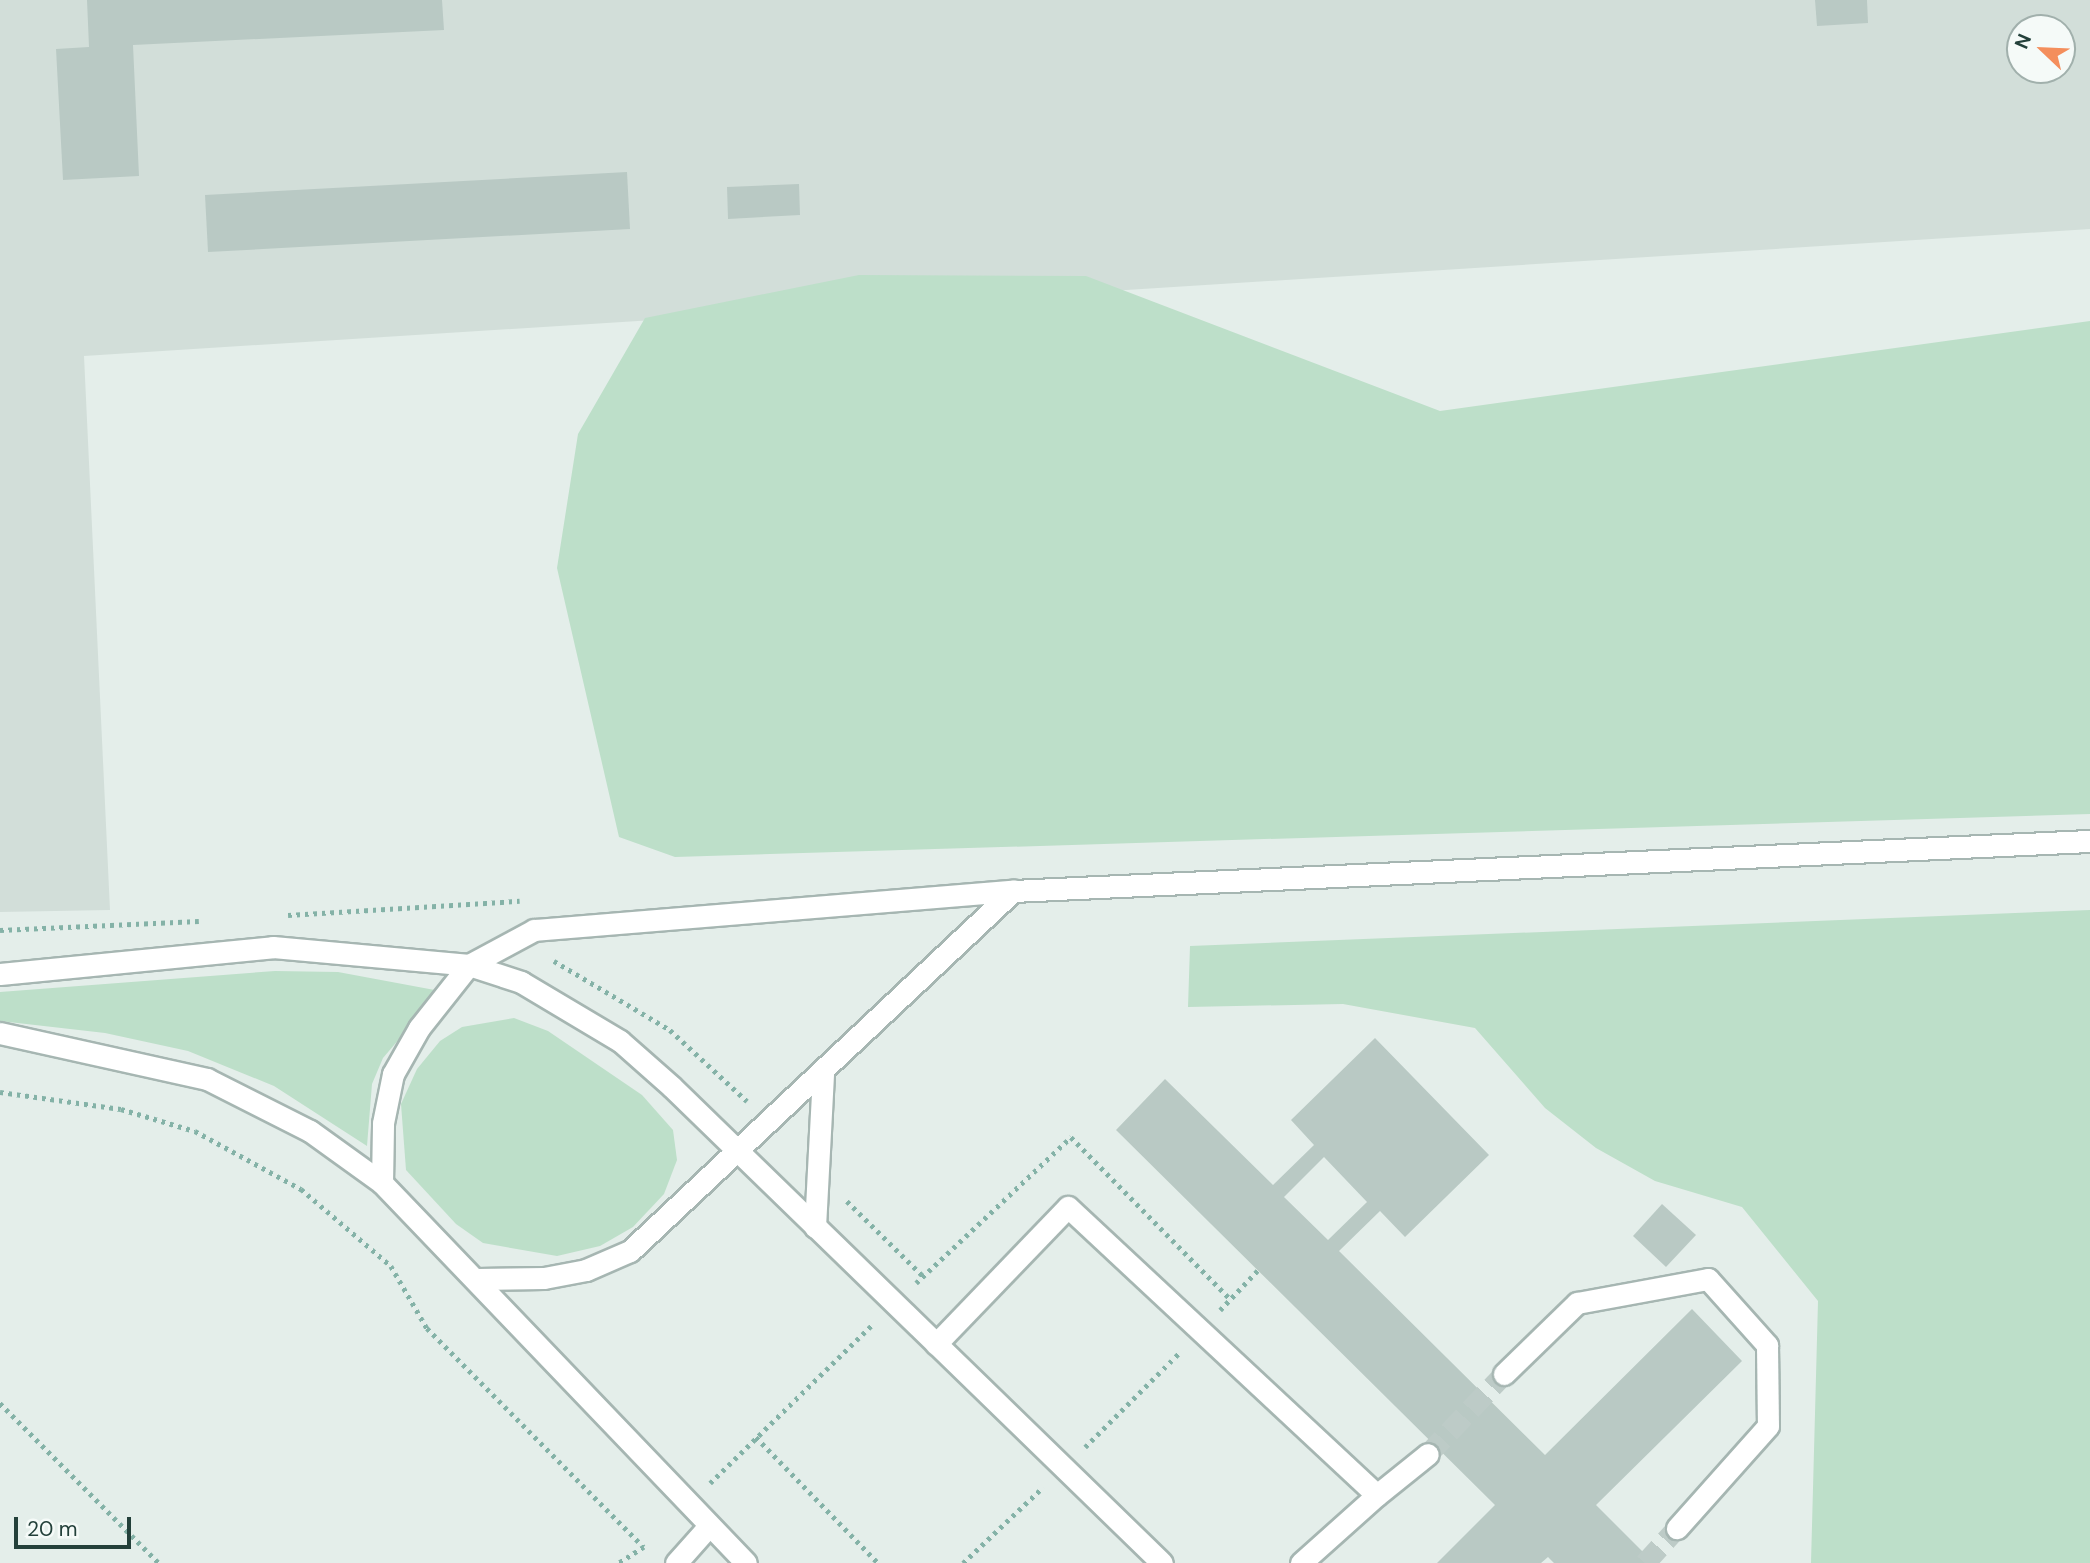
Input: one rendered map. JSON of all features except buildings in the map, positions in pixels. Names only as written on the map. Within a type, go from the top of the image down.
[{"type":"lane","points":[[382,1183],[383,1123],[393,1074],[419,1028],[469,965],[534,929],[1013,891],[2090,841]]},
{"type":"lane","points":[[477,1279],[544,1278],[586,1270],[630,1251],[823,1074],[1013,891]]},
{"type":"lane","points":[[0,974],[273,947],[469,965],[521,982],[620,1041],[1162,1563]]},
{"type":"lane","points":[[0,1033],[207,1079],[310,1130],[382,1183],[477,1279],[708,1527],[746,1563]]},
{"type":"lane","points":[[815,1227],[823,1074]]},
{"type":"lane","points":[[936,1344],[1068,1207],[1377,1495]]},
{"type":"lane","points":[[1504,1374],[1577,1303],[1708,1279],[1767,1345],[1768,1426],[1677,1528]]},
{"type":"lane","points":[[1301,1563],[1377,1495],[1428,1454]]},
{"type":"lane","points":[[676,1563],[708,1527]]},
{"type":"path","points":[[0,1092],[121,1109],[195,1131],[301,1189],[391,1266],[427,1328],[645,1548],[619,1563]]},
{"type":"path","points":[[963,1563],[1200,1331],[1258,1270]]},
{"type":"path","points":[[0,1404],[159,1563]]},
{"type":"path","points":[[756,1437],[878,1563]]},
{"type":"shaded area","points":[[0,0],[2090,0],[2090,229],[84,356],[110,910],[0,912]]},
{"type":"green space","points":[[859,275],[1086,276],[1440,411],[2090,321],[2090,814],[675,857],[619,837],[557,568],[578,434],[645,318]]},
{"type":"green space","points":[[2090,910],[2090,1563],[1811,1563],[1818,1301],[1742,1207],[1655,1181],[1596,1148],[1545,1108],[1475,1028],[1343,1004],[1188,1007],[1190,946]]},
{"type":"green space","points":[[275,971],[338,972],[440,991],[383,1058],[372,1084],[367,1146],[274,1086],[188,1051],[105,1033],[0,1021],[0,992]]},
{"type":"green space","points":[[514,1018],[548,1031],[642,1095],[673,1130],[677,1160],[664,1194],[633,1227],[600,1246],[557,1256],[483,1243],[456,1224],[406,1170],[401,1104],[417,1069],[440,1041],[462,1027]]},
{"type":"tunnel","points":[[1428,1454],[1504,1374]]},
{"type":"tunnel","points":[[1645,1563],[1677,1528]]}]
